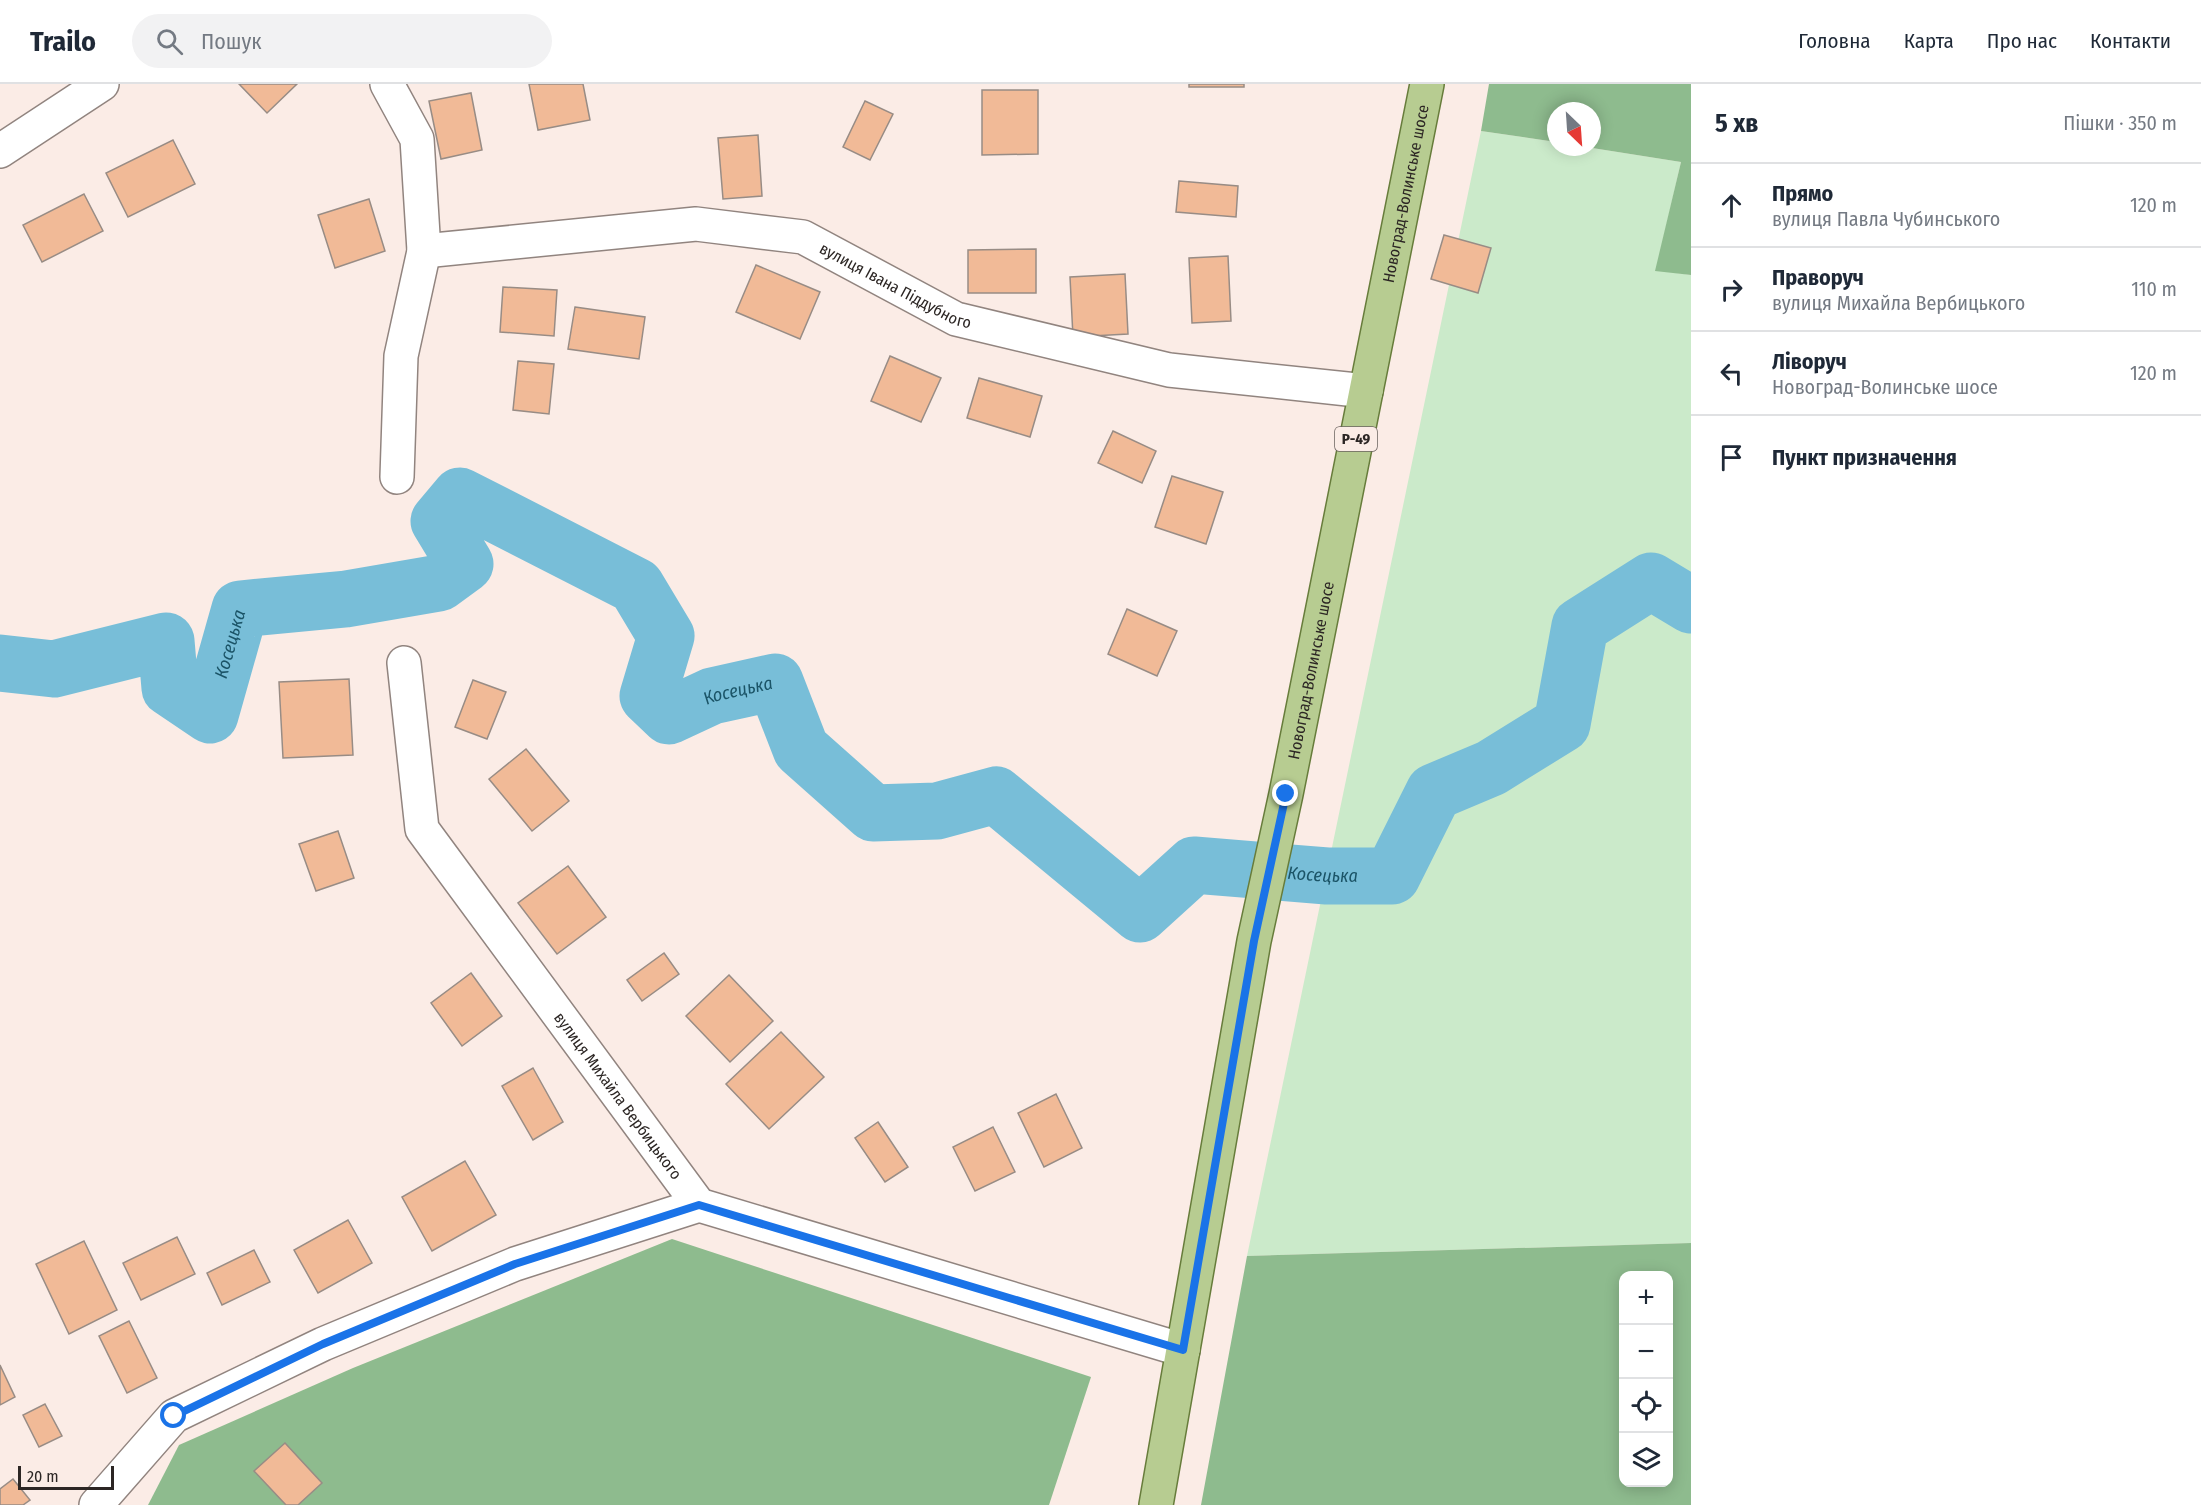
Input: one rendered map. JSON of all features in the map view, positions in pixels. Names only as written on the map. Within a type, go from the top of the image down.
[{"type":"main road","name":"Новоград-Волинське шосе","points":[[1156,1505],[1254,941],[1286,794],[1427,84]]},
{"type":"street","points":[[0,151],[102,84]]},
{"type":"street","points":[[387,84],[417,139],[424,251],[401,356],[397,477]]},
{"type":"street","name":"вулиця Івана Піддубного","points":[[424,251],[696,225],[803,237],[956,319],[1169,370],[1366,391]]},
{"type":"street","name":"вулиця Михайла Вербицького","points":[[404,663],[422,829],[699,1205]]},
{"type":"street","points":[[96,1505],[174,1416],[323,1344],[515,1264],[699,1205],[1183,1350]]},
{"type":"green space","points":[[1489,84],[1691,84],[1691,275],[1655,271],[1681,162],[1601,149],[1601,102],[1547,102],[1547,141],[1481,131]]},
{"type":"green space","points":[[1481,131],[1547,141],[1547,156],[1601,156],[1601,149],[1681,162],[1656,270],[1691,275],[1691,1243],[1247,1256]]},
{"type":"green space","points":[[672,1239],[1091,1377],[1049,1505],[148,1505],[179,1445],[353,1368]]},
{"type":"green space","points":[[1691,1243],[1691,1505],[1201,1505],[1247,1256]]},
{"type":"water","points":[[1209,847],[1234,852],[1239,887],[1206,866]]},
{"type":"water","points":[[1429,858],[1399,885],[1339,885],[1346,860]]},
{"type":"building","points":[[239,84],[297,84],[267,113]]},
{"type":"building","points":[[529,84],[583,84],[590,120],[538,130]]},
{"type":"building","points":[[1189,84],[1244,84],[1244,87],[1189,87]]},
{"type":"building","points":[[982,90],[1038,90],[1038,154],[982,155]]},
{"type":"building","points":[[471,93],[482,150],[441,159],[429,101]]},
{"type":"building","points":[[865,101],[893,114],[870,160],[843,147]]},
{"type":"building","points":[[758,135],[762,196],[723,199],[718,138]]},
{"type":"building","points":[[173,140],[195,184],[128,217],[106,173]]},
{"type":"building","points":[[1179,181],[1238,186],[1236,217],[1176,212]]},
{"type":"building","points":[[84,194],[103,231],[42,262],[23,225]]},
{"type":"building","points":[[369,199],[385,251],[335,268],[318,215]]},
{"type":"building","points":[[1444,235],[1491,248],[1478,293],[1431,279]]},
{"type":"building","points":[[1036,249],[1036,293],[968,293],[968,250]]},
{"type":"building","points":[[1228,256],[1231,321],[1192,323],[1189,258]]},
{"type":"building","points":[[756,265],[820,292],[800,339],[736,312]]},
{"type":"building","points":[[1125,274],[1128,334],[1073,337],[1070,277]]},
{"type":"building","points":[[503,287],[557,290],[554,336],[500,332]]},
{"type":"building","points":[[575,307],[645,317],[639,359],[568,349]]},
{"type":"building","points":[[890,356],[941,378],[921,422],[871,401]]},
{"type":"building","points":[[518,361],[554,364],[549,414],[513,410]]},
{"type":"building","points":[[979,378],[1042,396],[1030,437],[967,418]]},
{"type":"building","points":[[1113,431],[1156,451],[1142,483],[1098,463]]},
{"type":"building","points":[[1172,476],[1223,492],[1206,544],[1155,527]]},
{"type":"building","points":[[1127,609],[1177,631],[1157,676],[1108,654]]},
{"type":"building","points":[[349,679],[353,755],[283,758],[279,682]]},
{"type":"building","points":[[473,680],[506,692],[487,739],[455,727]]},
{"type":"building","points":[[526,749],[569,801],[532,831],[489,779]]},
{"type":"building","points":[[338,831],[354,878],[316,891],[299,844]]},
{"type":"building","points":[[568,866],[606,917],[557,954],[518,903]]},
{"type":"building","points":[[664,953],[679,974],[642,1001],[627,980]]},
{"type":"building","points":[[471,973],[502,1016],[462,1046],[431,1003]]},
{"type":"building","points":[[729,975],[773,1021],[730,1062],[686,1016]]},
{"type":"building","points":[[781,1032],[824,1077],[769,1129],[726,1084]]},
{"type":"building","points":[[533,1068],[563,1122],[533,1140],[502,1086]]},
{"type":"building","points":[[1056,1094],[1082,1148],[1044,1167],[1018,1113]]},
{"type":"building","points":[[878,1122],[908,1167],[885,1182],[855,1138]]},
{"type":"building","points":[[993,1127],[1015,1172],[975,1191],[953,1147]]},
{"type":"building","points":[[465,1161],[496,1215],[432,1251],[402,1197]]},
{"type":"building","points":[[348,1220],[372,1263],[318,1293],[294,1250]]},
{"type":"building","points":[[177,1237],[195,1274],[141,1300],[123,1263]]},
{"type":"building","points":[[84,1241],[117,1310],[69,1334],[36,1264]]},
{"type":"building","points":[[254,1250],[270,1282],[222,1305],[207,1273]]},
{"type":"building","points":[[129,1321],[157,1378],[127,1393],[99,1336]]},
{"type":"building","points":[[0,1365],[15,1397],[0,1405]]},
{"type":"building","points":[[45,1404],[62,1436],[39,1447],[23,1415]]},
{"type":"building","points":[[285,1443],[322,1483],[298,1505],[286,1505],[254,1471]]},
{"type":"building","points":[[13,1479],[30,1500],[23,1505],[0,1505],[0,1489]]},
{"type":"waterway","name":"Косецька","points":[[0,663],[54,669],[166,641],[170,688],[210,715],[240,609],[346,599],[439,583],[465,564],[439,521],[460,496],[636,586],[666,636],[648,696],[669,716],[712,696],[775,682],[801,749],[873,813],[937,811],[996,795],[1140,914],[1194,865],[1327,876],[1392,876],[1434,792],[1491,768],[1562,724],[1580,626],[1651,581],[1691,605]]},
{"type":"route","points":[[174,1416],[323,1344],[515,1264],[699,1205],[1183,1350],[1254,941],[1286,794]]}]
